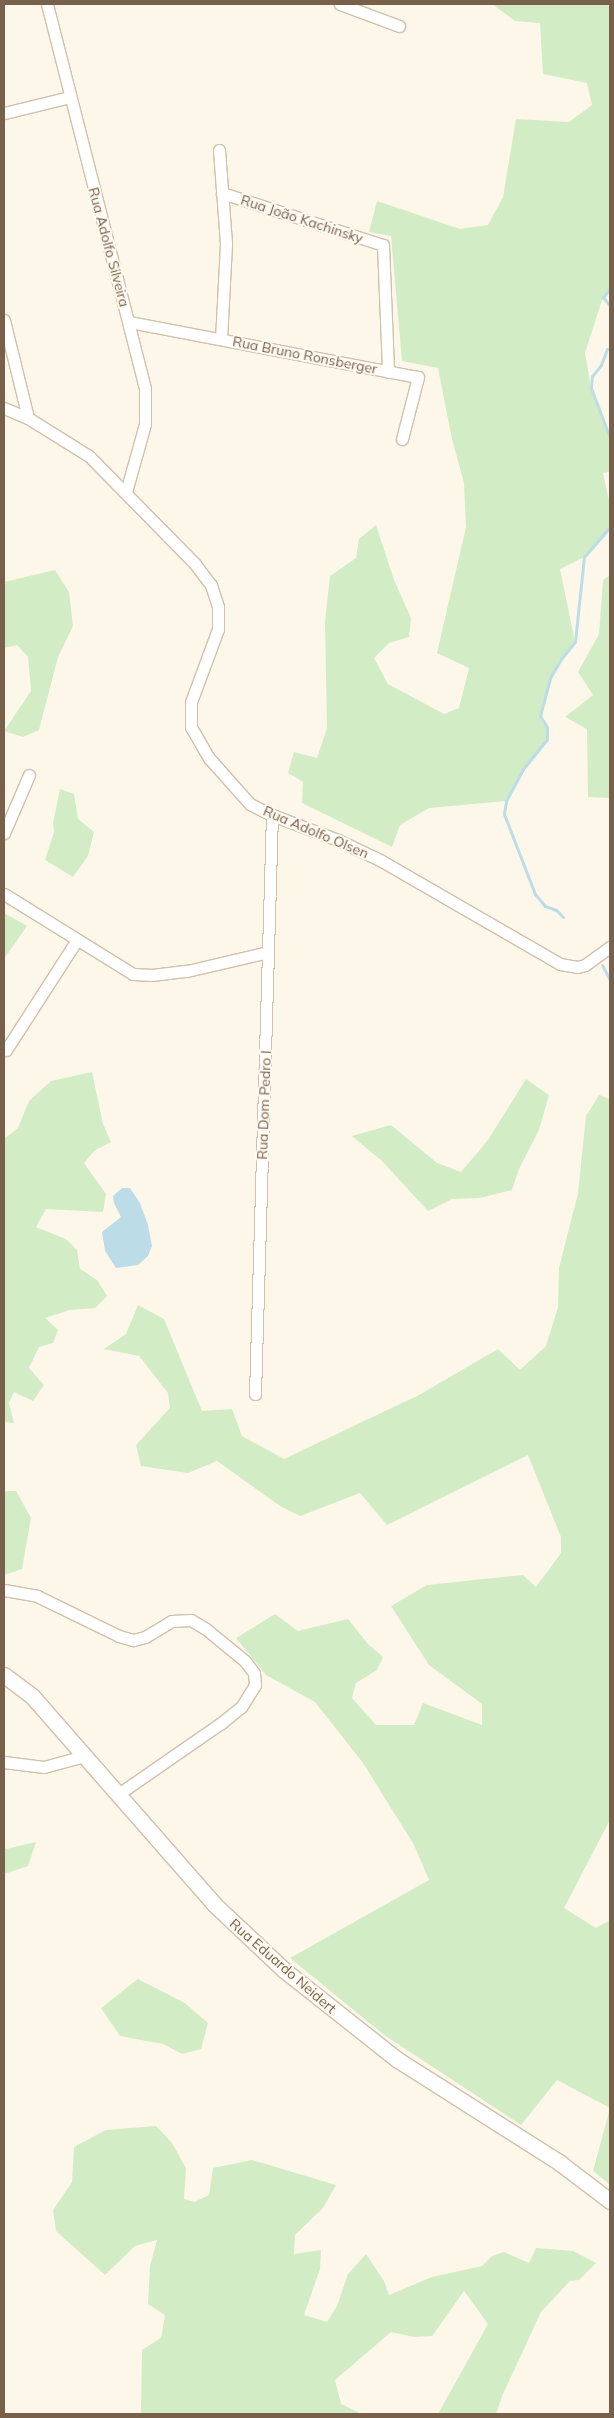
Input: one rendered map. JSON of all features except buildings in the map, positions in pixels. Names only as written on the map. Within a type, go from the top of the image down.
[{"type":"street","name":"Rua Adolfo Silveira","points":[[47,4],[141,370],[146,408],[141,446],[126,492]]},
{"type":"street","points":[[340,4],[399,26]]},
{"type":"street","points":[[4,113],[70,97]]},
{"type":"street","points":[[219,150],[226,244],[221,338]]},
{"type":"street","name":"Rua João Kachinsky","points":[[222,193],[383,245],[388,372]]},
{"type":"street","points":[[4,320],[28,418]]},
{"type":"street","name":"Rua Bruno Ronsberger","points":[[128,322],[221,338],[418,377],[402,439]]},
{"type":"street","name":"Rua Adolfo Olsen","points":[[4,408],[28,418],[76,446],[126,492],[195,564],[211,585],[218,607],[218,629],[191,702],[191,727],[200,746],[250,804],[272,815],[338,840],[380,860],[568,967],[577,967],[596,958],[610,947]]},
{"type":"street","points":[[4,832],[29,775]]},
{"type":"street","name":"Rua Dom Pedro I","points":[[255,1394],[272,815]]},
{"type":"street","points":[[4,894],[121,968],[141,976],[187,971],[268,952]]},
{"type":"street","points":[[6,1050],[77,940]]},
{"type":"street","points":[[4,1590],[37,1596],[115,1634],[133,1640],[145,1637],[172,1621],[191,1620],[206,1629],[250,1666],[256,1678],[247,1700],[231,1715],[117,1795]]},
{"type":"street","name":"Rua Eduardo Neidert","points":[[4,1675],[32,1696],[117,1795],[235,1925],[307,1990],[398,2060],[560,2163],[610,2201]]},
{"type":"street","points":[[4,1762],[44,1767],[84,1756]]},
{"type":"green space","points":[[492,4],[610,4],[610,289],[603,297],[585,353],[591,388],[610,438],[610,472],[603,473],[610,505],[610,527],[584,557],[560,569],[575,642],[561,659],[550,678],[540,716],[547,727],[547,739],[523,769],[506,801],[429,808],[400,825],[392,847],[302,803],[303,782],[288,773],[294,752],[317,758],[327,728],[325,622],[330,576],[356,558],[359,539],[376,525],[394,580],[411,618],[409,637],[389,643],[374,658],[388,684],[444,714],[459,708],[469,668],[437,653],[466,527],[464,483],[452,439],[438,368],[402,361],[391,236],[369,232],[377,201],[460,229],[488,225],[503,197],[516,119],[569,122],[592,105],[587,83],[543,74],[540,23],[515,21]]},
{"type":"green space","points":[[55,570],[69,592],[73,626],[58,657],[39,730],[23,737],[4,731],[31,691],[28,657],[17,645],[4,648],[4,582]]},
{"type":"green space","points":[[610,575],[610,798],[588,797],[587,729],[565,717],[593,695],[578,672],[599,634],[603,580]]},
{"type":"green space","points":[[60,789],[74,794],[78,819],[94,832],[88,856],[73,877],[45,860],[54,832],[53,823]]},
{"type":"green space","points":[[4,913],[27,926],[4,959]]},
{"type":"green space","points":[[92,1072],[103,1124],[111,1142],[94,1151],[84,1163],[106,1194],[103,1212],[46,1209],[36,1227],[66,1239],[77,1250],[80,1269],[97,1280],[107,1296],[95,1308],[70,1310],[45,1318],[58,1330],[53,1343],[39,1347],[29,1368],[44,1385],[33,1401],[14,1392],[9,1403],[14,1423],[4,1422],[4,1139],[18,1128],[29,1101],[51,1081]]},
{"type":"green space","points":[[526,1079],[549,1095],[539,1130],[519,1169],[512,1190],[480,1198],[452,1199],[428,1211],[383,1162],[352,1136],[391,1125],[437,1163],[461,1172],[488,1140]]},
{"type":"green space","points":[[599,1095],[610,1099],[610,1820],[564,1908],[596,1928],[610,1920],[610,2108],[557,2080],[521,2125],[384,2035],[290,1958],[429,1880],[414,1845],[363,1763],[315,1702],[266,1675],[236,1638],[275,1614],[298,1631],[348,1619],[368,1644],[383,1657],[377,1670],[356,1683],[352,1698],[376,1725],[414,1725],[423,1703],[482,1725],[482,1704],[429,1665],[391,1606],[427,1585],[523,1575],[536,1587],[561,1553],[561,1537],[528,1455],[387,1525],[360,1493],[300,1516],[280,1506],[217,1461],[188,1473],[141,1466],[136,1445],[170,1408],[168,1393],[139,1356],[104,1349],[126,1334],[138,1305],[164,1319],[202,1411],[232,1409],[242,1436],[284,1459],[419,1395],[498,1349],[520,1370],[546,1346],[558,1307],[559,1268],[578,1193],[586,1116]]},
{"type":"green space","points":[[4,1491],[16,1491],[31,1518],[22,1569],[4,1575]]},
{"type":"green space","points":[[36,1842],[28,1866],[4,1874],[4,1845],[6,1849]]},
{"type":"green space","points":[[138,1979],[185,2003],[208,2023],[201,2049],[182,2054],[163,2044],[120,2036],[101,2008]]},
{"type":"green space","points":[[610,2108],[610,2185],[593,2171]]},
{"type":"green space","points":[[156,2126],[172,2143],[186,2168],[184,2199],[194,2202],[209,2195],[213,2168],[252,2160],[336,2185],[323,2208],[295,2235],[294,2254],[321,2250],[320,2269],[304,2315],[327,2322],[337,2306],[348,2274],[366,2254],[384,2281],[389,2295],[432,2277],[482,2266],[492,2256],[504,2252],[529,2263],[536,2248],[573,2251],[596,2263],[579,2280],[570,2281],[541,2312],[503,2394],[496,2414],[438,2414],[488,2324],[464,2291],[432,2336],[414,2337],[391,2332],[335,2380],[341,2404],[362,2414],[141,2414],[142,2350],[161,2338],[165,2315],[148,2304],[150,2266],[157,2240],[135,2246],[105,2275],[56,2231],[53,2210],[72,2182],[74,2147],[106,2130]]},
{"type":"water","points":[[122,1188],[130,1188],[140,1203],[148,1225],[152,1246],[148,1256],[138,1265],[116,1268],[105,1251],[102,1232],[121,1217],[114,1203],[113,1196]]},
{"type":"waterway","points":[[610,289],[603,297],[610,306]]},
{"type":"waterway","points":[[610,349],[607,349],[601,365],[592,376],[591,388],[610,438]]},
{"type":"waterway","points":[[563,917],[556,910],[545,906],[535,894],[504,814],[506,801],[523,769],[547,739],[547,727],[540,716],[550,678],[561,659],[575,642],[584,557],[610,527]]},
{"type":"waterway","points":[[602,965],[610,980]]}]
